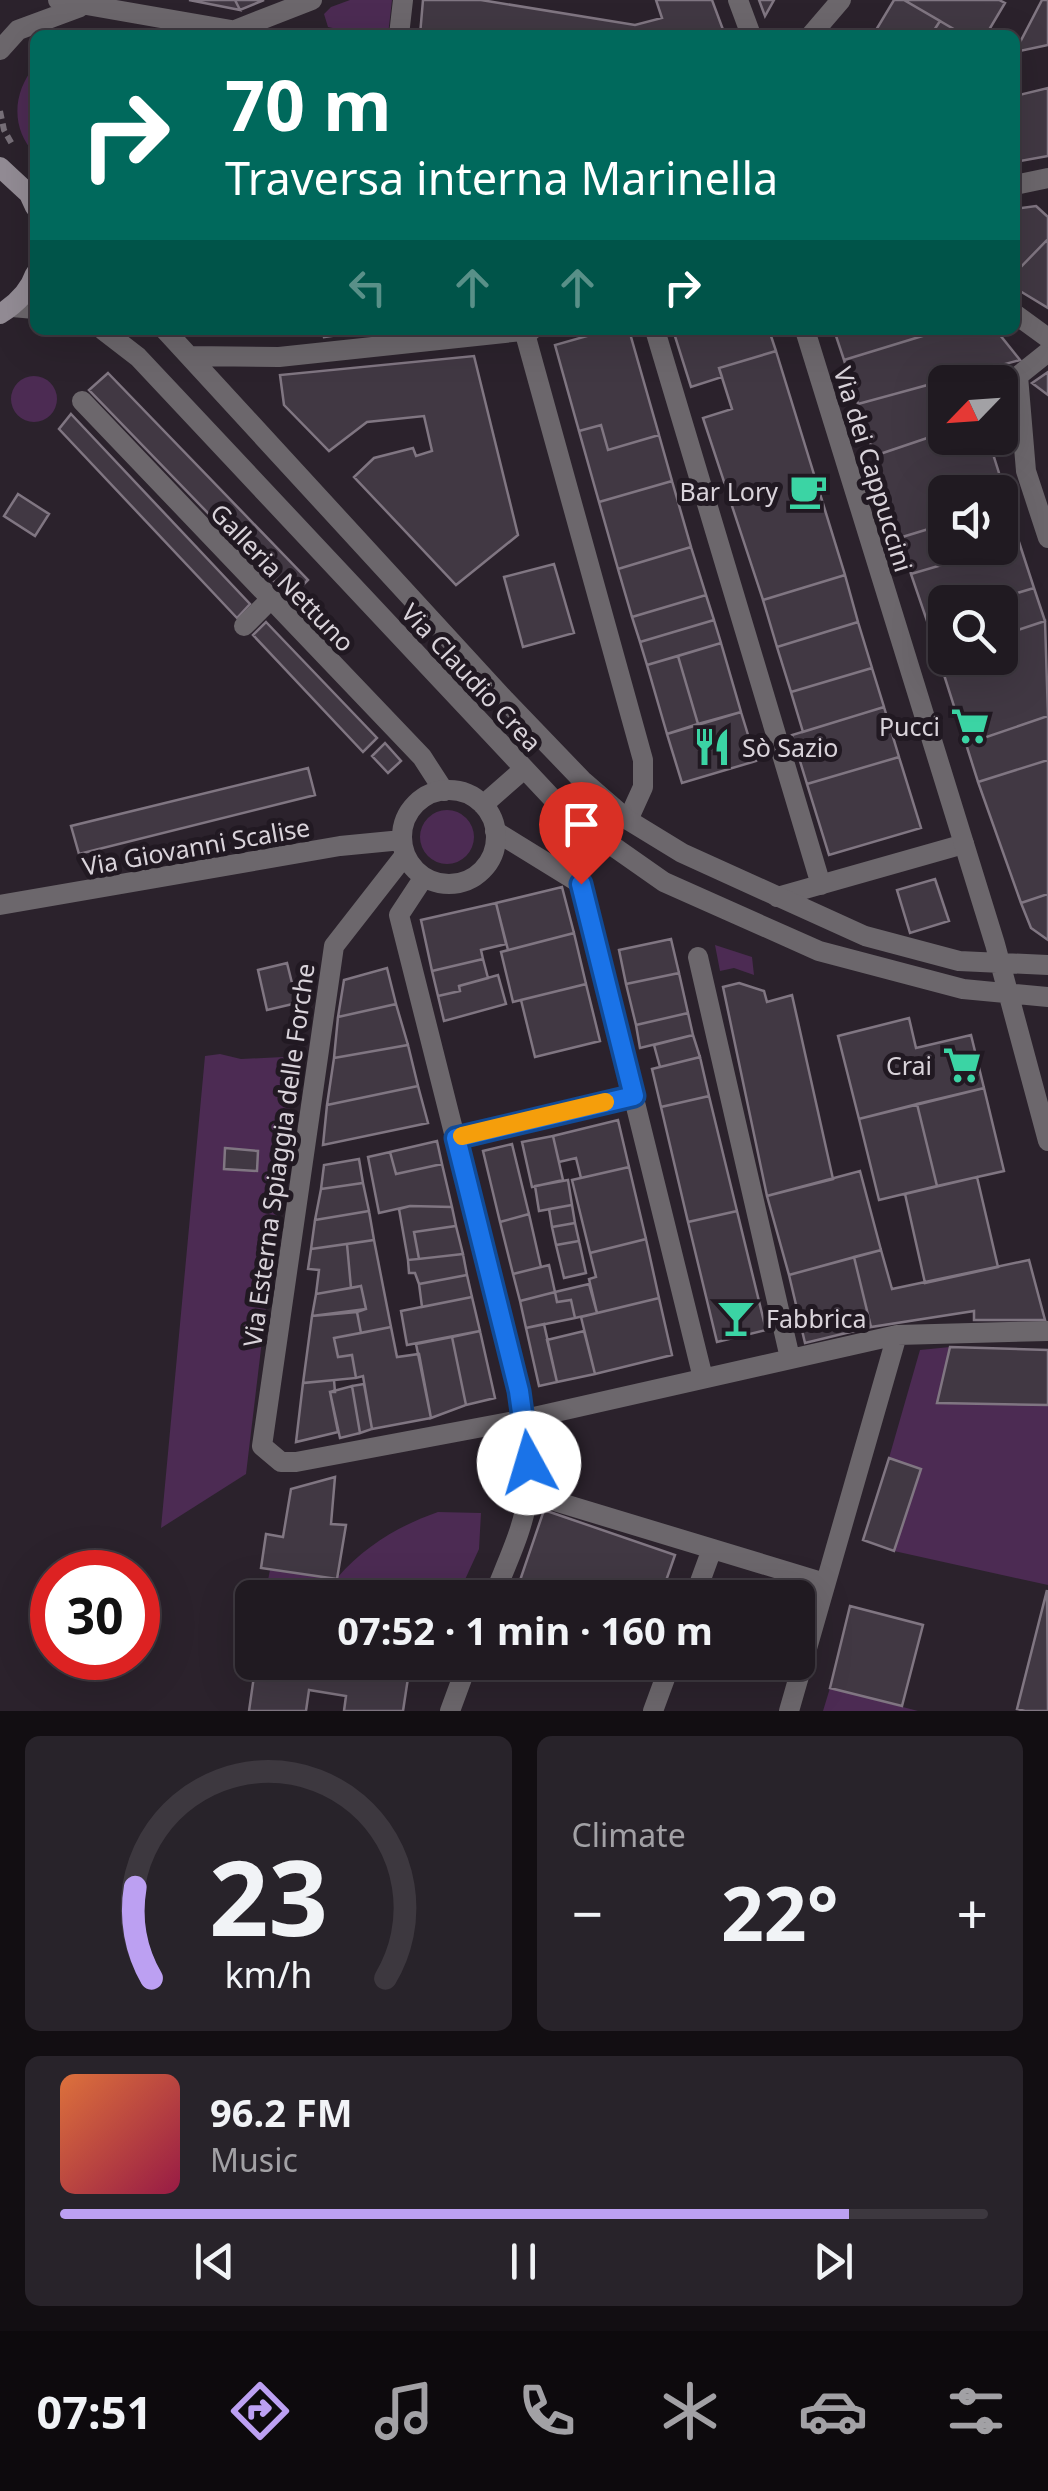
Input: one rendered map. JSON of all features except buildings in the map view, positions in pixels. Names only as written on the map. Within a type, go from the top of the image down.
[{"type":"main road","points":[[0,167],[30,197]]},
{"type":"main road","points":[[6,310],[30,286]]},
{"type":"street","points":[[58,0],[84,6],[141,7],[233,30],[312,0]]},
{"type":"street","points":[[400,30],[403,0]]},
{"type":"street","points":[[738,0],[749,30]]},
{"type":"street","points":[[815,30],[841,0]]},
{"type":"street","points":[[0,50],[18,30],[84,6]]},
{"type":"street","points":[[1020,183],[1048,178]]},
{"type":"street","points":[[1020,318],[1048,338]]},
{"type":"street","name":"Via Claudio Crea","points":[[109,335],[138,357],[568,814],[664,882],[819,951],[963,989],[1048,996]]},
{"type":"street","name":"Via Claudio Crea","points":[[170,335],[518,713],[582,780],[628,820],[682,853],[865,936],[959,961],[1048,965]]},
{"type":"street","points":[[189,356],[279,357],[489,335]]},
{"type":"street","points":[[528,335],[643,760],[644,787],[628,820]]},
{"type":"street","points":[[656,335],[821,884]]},
{"type":"street","name":"Via dei Cappuccini","points":[[807,335],[1000,962],[1048,1141]]},
{"type":"street","points":[[1048,352],[1018,376],[1026,471],[1048,538]]},
{"type":"street","name":"Galleria Nettuno","points":[[82,401],[422,758],[444,790]]},
{"type":"street","points":[[244,626],[270,600]]},
{"type":"street","points":[[483,805],[524,769]]},
{"type":"street","points":[[444,790],[465,793],[483,805],[495,831],[494,848],[480,872],[455,884],[424,878],[403,848],[404,824],[415,804],[428,794],[444,790]]},
{"type":"street","points":[[495,831],[581,884],[703,1378]]},
{"type":"street","points":[[777,897],[964,844]]},
{"type":"street","name":"Via Giovanni Scalise","points":[[0,905],[340,846],[403,848]]},
{"type":"street","name":"Via Esterna Spiaggia delle Forche","points":[[403,848],[334,946],[262,1446],[273,1458],[296,1462],[524,1418]]},
{"type":"street","points":[[424,878],[400,914],[524,1418],[528,1494],[521,1526],[500,1580]]},
{"type":"street","points":[[698,957],[790,1358]]},
{"type":"street","points":[[456,1138],[634,1096]]},
{"type":"street","points":[[524,1418],[897,1335],[1048,1331]]},
{"type":"street","points":[[789,1711],[897,1335]]},
{"type":"street","points":[[528,1494],[824,1583]]},
{"type":"street","points":[[701,1580],[712,1549]]},
{"type":"street","points":[[450,1711],[461,1680]]},
{"type":"street","points":[[653,1711],[664,1680]]},
{"type":"shaded area","points":[[350,0],[392,0],[389,30],[328,27],[324,14]]},
{"type":"shaded area","points":[[30,73],[30,148],[17,111]]},
{"type":"shaded area","points":[[34,376],[50,383],[57,399],[50,415],[34,422],[18,415],[11,399],[18,383]]},
{"type":"shaded area","points":[[447,810],[466,818],[474,837],[466,856],[447,864],[428,856],[420,837],[428,818]]},
{"type":"shaded area","points":[[715,945],[752,957],[754,975],[734,968],[720,971]]},
{"type":"shaded area","points":[[205,1056],[283,1057],[294,1073],[246,1474],[161,1528]],"holes":[[[225,1149],[258,1151],[257,1170],[224,1169]]]},
{"type":"shaded area","points":[[950,1347],[937,1403],[1048,1405],[1048,1585],[894,1551],[921,1469],[889,1458],[920,1350]]},
{"type":"shaded area","points":[[438,1512],[481,1513],[479,1549],[465,1580],[268,1580],[270,1570],[337,1578],[383,1538]]},
{"type":"shaded area","points":[[830,1688],[918,1711],[823,1711]]},
{"type":"slow traffic","points":[[462,1136],[605,1102]]},
{"type":"place","name":"Bar Lory","points":[[808,491]]},
{"type":"place","name":"Pucci","points":[[970,726]]},
{"type":"place","name":"Sò Sazio","points":[[712,747]]},
{"type":"place","name":"Crai","points":[[962,1065]]},
{"type":"place","name":"Fabbrica","points":[[736,1318]]},
{"type":"route","points":[[529,1463],[519,1391],[456,1138],[634,1096],[581,884]]}]
